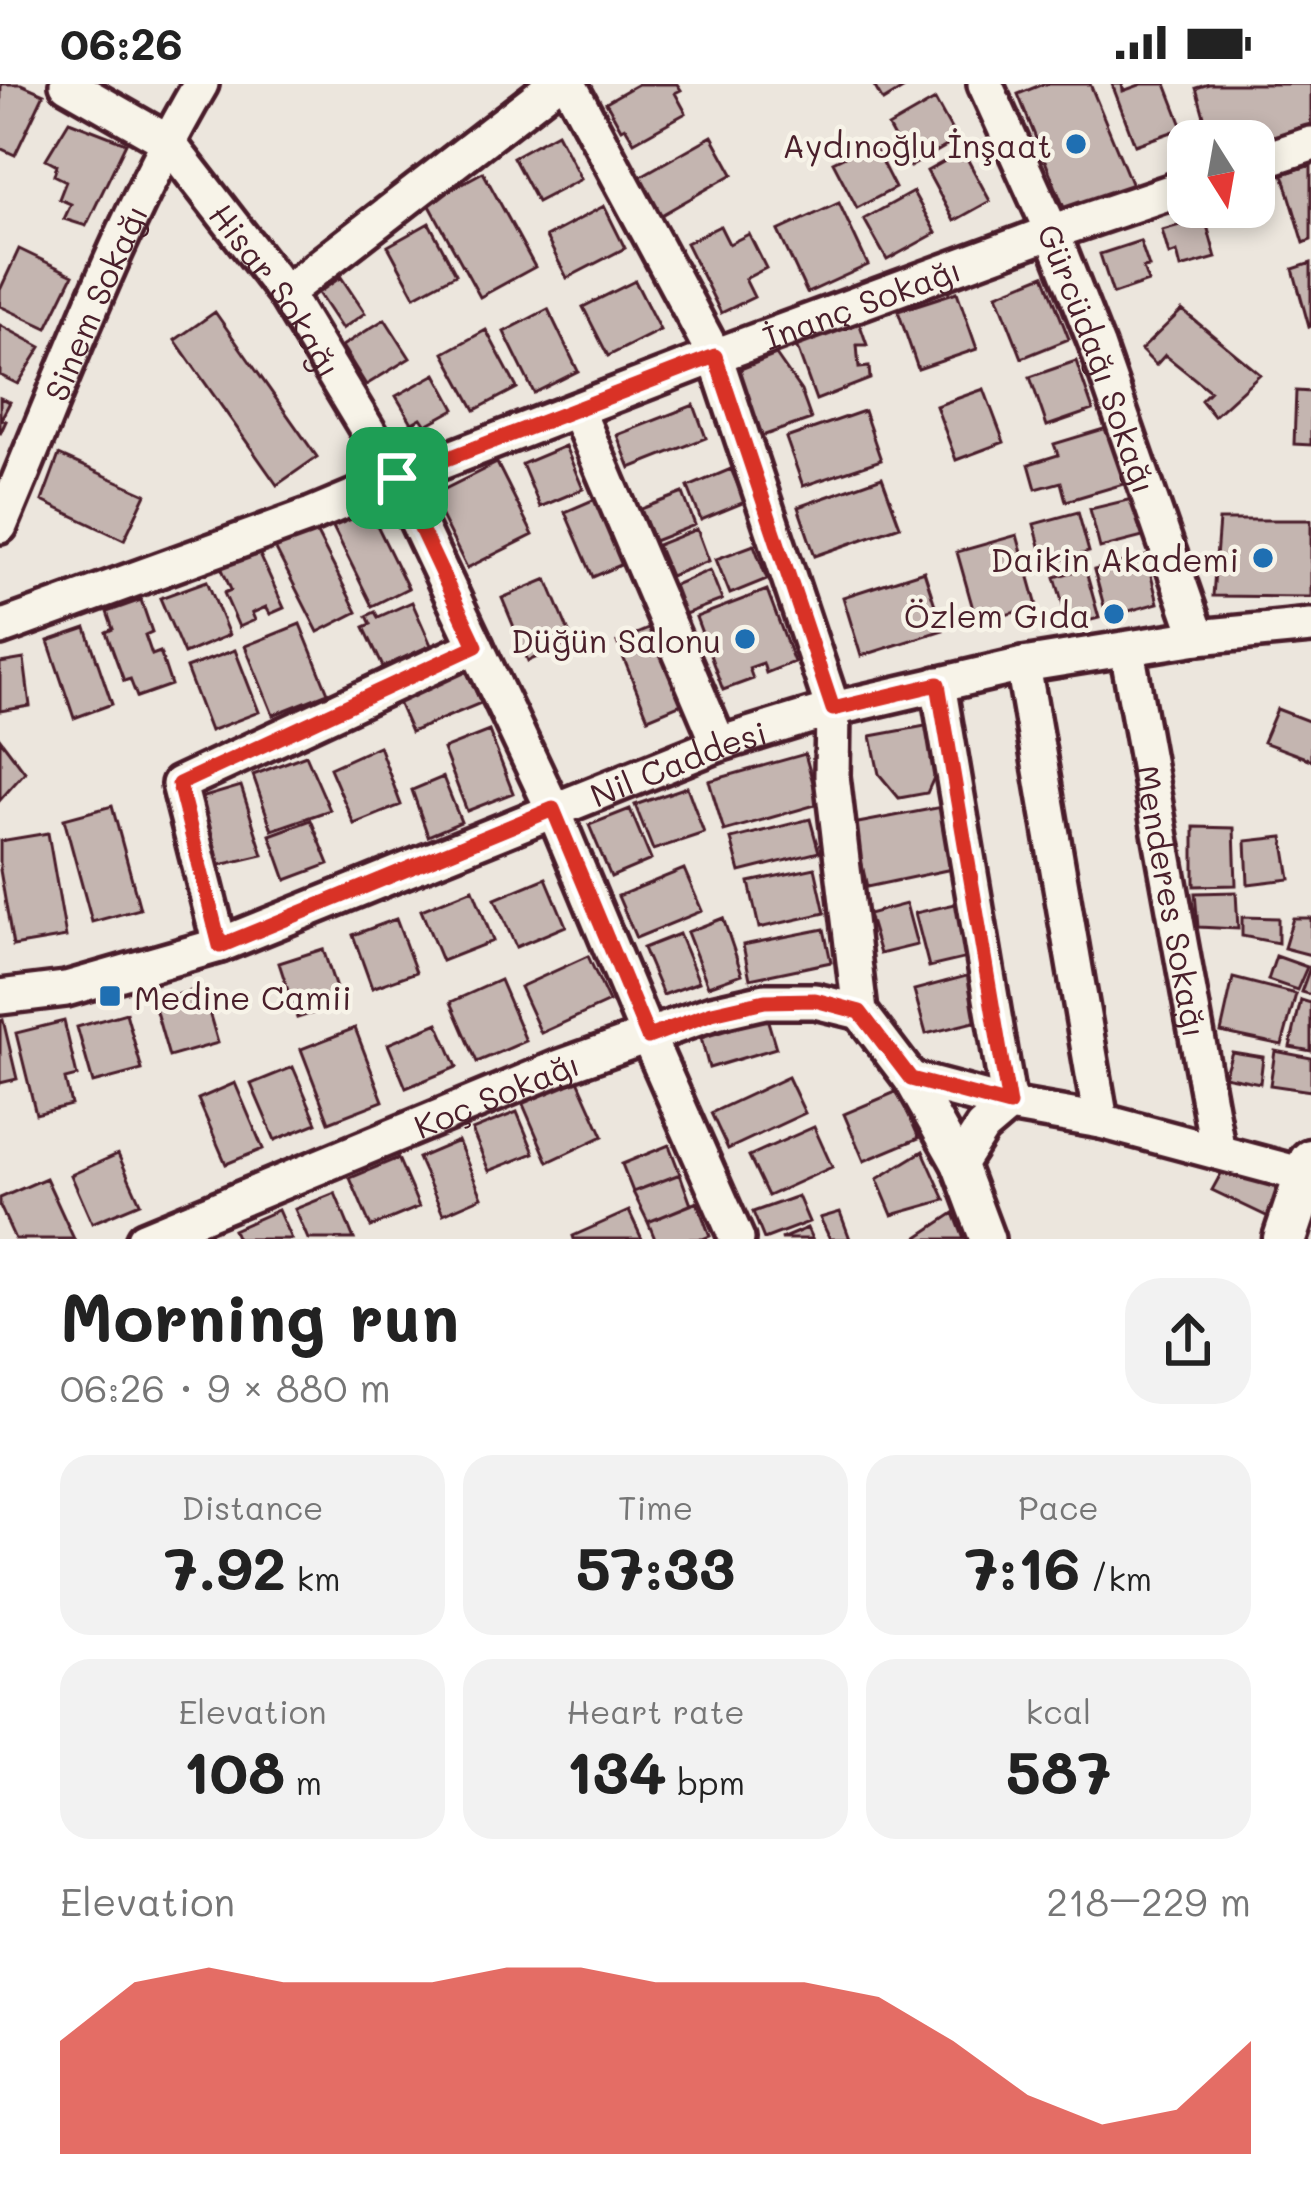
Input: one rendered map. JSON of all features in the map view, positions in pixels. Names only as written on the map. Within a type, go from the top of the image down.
[{"type":"main road","points":[[1285,1239],[1309,1172]]},
{"type":"main road","points":[[1306,1239],[1311,1223]]},
{"type":"street","name":"Hisar Sokağı","points":[[67,84],[167,141],[285,293],[397,478],[553,809],[737,1239]]},
{"type":"street","name":"Sinem Sokağı","points":[[0,526],[167,141],[201,84]]},
{"type":"street","points":[[285,293],[555,84]]},
{"type":"street","points":[[569,84],[715,356],[833,709],[832,776],[860,1012],[911,1079],[959,1164],[987,1239]]},
{"type":"street","name":"Gürcüdağı Sokağı","points":[[985,84],[1052,232],[1198,637]]},
{"type":"street","points":[[1275,156],[1311,144]]},
{"type":"street","name":"İnanç Sokağı","points":[[0,628],[311,515],[715,356],[1167,193]]},
{"type":"street","points":[[577,410],[719,744]]},
{"type":"street","name":"Nil Caddesi","points":[[0,997],[66,989],[220,946],[719,744],[833,709],[1023,665],[1198,637],[1311,626]]},
{"type":"street","points":[[220,946],[179,784],[476,646]]},
{"type":"street","name":"Menderes Sokağı","points":[[1127,650],[1218,1153]]},
{"type":"street","points":[[1023,665],[1101,1120]]},
{"type":"street","points":[[938,684],[1009,1105]]},
{"type":"street","name":"Koç Sokağı","points":[[144,1239],[560,1067],[712,1013],[765,1001],[815,1000],[860,1012]]},
{"type":"street","points":[[911,1079],[1309,1172]]},
{"type":"street","points":[[959,1164],[982,1128],[1009,1105]]},
{"type":"building","points":[[1,84],[21,84],[44,94],[15,155],[0,148]]},
{"type":"building","points":[[638,84],[677,84],[681,90],[675,93],[686,113],[634,142],[606,102]]},
{"type":"building","points":[[873,84],[911,84],[883,101]]},
{"type":"building","name":"Aydınoğlu İnşaat","points":[[1043,84],[1090,84],[1135,193],[1069,220],[1018,94]]},
{"type":"building","points":[[1112,84],[1122,84],[1123,91],[1142,84],[1166,84],[1180,120],[1167,120],[1167,134],[1135,145]]},
{"type":"building","points":[[1311,84],[1311,129],[1275,139],[1275,120],[1205,120],[1196,88]]},
{"type":"building","points":[[935,100],[957,140],[910,167],[888,127]]},
{"type":"building","points":[[69,121],[126,143],[86,226],[64,219],[71,204],[59,199],[66,181],[54,175],[57,165],[46,159]]},
{"type":"building","points":[[557,133],[581,179],[537,202],[513,157]]},
{"type":"building","points":[[712,136],[733,174],[656,218],[634,180]]},
{"type":"building","points":[[872,143],[895,188],[857,208],[833,162]]},
{"type":"building","points":[[963,151],[990,201],[954,221],[927,171]]},
{"type":"building","points":[[1311,165],[1311,240],[1304,243],[1283,174]]},
{"type":"building","points":[[483,172],[535,267],[480,297],[428,202]]},
{"type":"building","points":[[913,192],[936,233],[887,260],[864,219]]},
{"type":"building","points":[[839,203],[868,265],[807,293],[778,231]]},
{"type":"building","points":[[604,206],[625,248],[567,278],[546,237]]},
{"type":"building","points":[[429,223],[456,274],[415,296],[388,246]]},
{"type":"building","points":[[720,226],[729,244],[749,234],[766,268],[745,279],[754,297],[721,313],[686,243]]},
{"type":"building","points":[[1208,228],[1216,258],[1181,268],[1177,252],[1169,255],[1162,230]]},
{"type":"building","points":[[1140,241],[1149,267],[1143,268],[1148,282],[1113,294],[1100,254]]},
{"type":"building","points":[[19,249],[73,275],[47,328],[0,306],[0,290]]},
{"type":"building","points":[[1311,263],[1311,326],[1309,327],[1293,269]]},
{"type":"building","points":[[1044,275],[1069,339],[1022,358],[997,294]]},
{"type":"building","points":[[341,277],[365,313],[342,329],[318,293]]},
{"type":"building","points":[[635,281],[660,330],[608,356],[583,307]]},
{"type":"building","points":[[957,292],[977,349],[918,369],[898,311]]},
{"type":"building","points":[[548,309],[578,371],[534,393],[504,332]]},
{"type":"building","points":[[1182,310],[1260,374],[1214,416],[1201,400],[1210,391],[1165,355],[1156,365],[1141,350]]},
{"type":"building","points":[[215,312],[317,457],[277,485],[175,340]]},
{"type":"building","points":[[385,319],[410,358],[366,385],[342,346]]},
{"type":"building","points":[[859,322],[867,345],[857,345],[859,368],[869,367],[870,379],[816,400],[796,345]]},
{"type":"building","points":[[0,325],[41,347],[18,384],[0,375]]},
{"type":"building","points":[[486,330],[517,388],[475,410],[444,353]]},
{"type":"building","points":[[776,355],[801,391],[811,419],[762,436],[738,370]]},
{"type":"building","points":[[1076,361],[1093,410],[1047,426],[1030,377]]},
{"type":"building","points":[[436,374],[455,409],[426,425],[421,418],[412,423],[396,396]]},
{"type":"building","points":[[984,389],[1004,442],[956,460],[936,406]]},
{"type":"building","points":[[1296,391],[1311,392],[1311,445],[1294,444]]},
{"type":"building","points":[[0,398],[10,402],[0,434]]},
{"type":"building","points":[[694,405],[706,438],[630,468],[617,435]]},
{"type":"building","points":[[864,411],[881,460],[803,486],[786,438]]},
{"type":"building","points":[[1110,427],[1127,483],[1066,501],[1061,482],[1036,489],[1029,464],[1058,455],[1054,444]]},
{"type":"building","points":[[565,446],[583,489],[540,507],[522,464]]},
{"type":"building","points":[[59,455],[146,494],[124,540],[42,501]]},
{"type":"building","points":[[497,463],[533,535],[467,568],[431,496]]},
{"type":"building","points":[[731,469],[745,502],[701,520],[688,487]]},
{"type":"building","points":[[882,477],[900,526],[815,556],[798,507]]},
{"type":"building","points":[[683,493],[695,525],[654,541],[641,509]]},
{"type":"building","points":[[602,496],[630,561],[593,577],[565,512]]},
{"type":"building","points":[[1132,499],[1143,537],[1100,548],[1090,509]]},
{"type":"building","points":[[368,507],[408,588],[372,606],[332,525]]},
{"type":"building","points":[[1078,512],[1089,552],[1045,564],[1034,524]]},
{"type":"building","name":"Daikin Akademi","points":[[1219,520],[1311,520],[1311,597],[1213,596]]},
{"type":"building","points":[[313,526],[357,612],[318,632],[274,546]]},
{"type":"building","points":[[697,529],[709,561],[670,576],[657,545]]},
{"type":"building","points":[[1017,535],[1037,606],[977,623],[957,552]]},
{"type":"building","points":[[754,545],[767,579],[730,594],[716,559]]},
{"type":"building","points":[[256,546],[284,608],[270,614],[266,607],[252,613],[255,620],[239,627],[224,593],[231,590],[219,562]]},
{"type":"building","points":[[1146,556],[1158,603],[1107,617],[1094,570]]},
{"type":"building","points":[[1085,568],[1099,618],[1069,626],[1055,577]]},
{"type":"building","points":[[710,570],[722,600],[685,614],[674,585]]},
{"type":"building","points":[[924,571],[943,630],[861,656],[843,597]]},
{"type":"building","points":[[547,579],[573,642],[528,661],[502,598]]},
{"type":"building","points":[[207,581],[229,635],[184,654],[160,598]]},
{"type":"building","name":"Düğün Salonu","points":[[767,590],[794,662],[766,673],[763,663],[749,668],[753,679],[723,690],[696,617]]},
{"type":"building","points":[[141,600],[152,632],[145,635],[152,655],[160,652],[171,685],[137,697],[130,679],[124,681],[106,632],[113,629],[107,612]]},
{"type":"building","points":[[412,602],[431,645],[383,667],[364,627],[371,624],[367,616],[375,612],[378,617]]},
{"type":"building","points":[[300,624],[328,693],[273,715],[245,646]]},
{"type":"building","points":[[653,627],[684,703],[648,718],[617,642]]},
{"type":"building","points":[[86,628],[112,704],[74,718],[48,641]]},
{"type":"building","points":[[235,650],[259,712],[210,731],[186,668]]},
{"type":"building","points":[[24,659],[30,706],[0,711],[0,663]]},
{"type":"building","points":[[463,663],[481,703],[411,732],[393,691]]},
{"type":"building","points":[[1277,709],[1311,722],[1311,760],[1263,742]]},
{"type":"building","points":[[936,724],[940,764],[927,793],[899,798],[879,774],[871,736]]},
{"type":"building","points":[[489,731],[513,793],[467,811],[443,749]]},
{"type":"building","points":[[0,739],[25,772],[0,800]]},
{"type":"building","points":[[379,746],[401,805],[354,824],[330,768]]},
{"type":"building","points":[[805,754],[819,804],[724,831],[709,781]]},
{"type":"building","points":[[306,755],[330,810],[272,830],[253,775]]},
{"type":"building","points":[[443,777],[461,822],[428,836],[412,790]]},
{"type":"building","points":[[241,786],[263,855],[212,867],[194,800]]},
{"type":"building","points":[[687,787],[704,833],[653,850],[635,805]]},
{"type":"building","points":[[112,806],[140,909],[92,922],[64,819]]},
{"type":"building","points":[[947,806],[961,867],[867,887],[853,824]]},
{"type":"building","points":[[630,809],[651,860],[611,877],[589,825]]},
{"type":"building","points":[[810,819],[819,852],[740,872],[731,839]]},
{"type":"building","points":[[311,820],[329,864],[286,880],[270,835]]},
{"type":"building","points":[[1194,827],[1234,828],[1236,885],[1194,886]]},
{"type":"building","points":[[48,833],[66,937],[13,946],[0,841]]},
{"type":"building","points":[[1283,837],[1290,879],[1248,884],[1246,841]]},
{"type":"building","points":[[815,868],[825,913],[759,928],[749,882]]},
{"type":"building","points":[[684,869],[702,911],[636,938],[618,896]]},
{"type":"building","points":[[546,878],[566,926],[516,947],[495,899]]},
{"type":"building","points":[[473,889],[493,941],[442,961],[421,910]]},
{"type":"building","points":[[1236,892],[1238,929],[1198,927],[1195,893]]},
{"type":"building","points":[[964,902],[976,956],[929,967],[915,913]]},
{"type":"building","points":[[906,904],[917,945],[880,954],[868,914]]},
{"type":"building","points":[[1242,917],[1278,918],[1278,943],[1242,936]]},
{"type":"building","points":[[723,918],[742,974],[708,986],[687,932]]},
{"type":"building","points":[[1293,918],[1311,918],[1311,955],[1284,948]]},
{"type":"building","points":[[396,919],[416,972],[372,988],[353,935]]},
{"type":"building","points":[[824,929],[831,962],[750,979],[743,945]]},
{"type":"building","points":[[679,934],[699,982],[663,995],[643,948]]},
{"type":"building","points":[[323,949],[341,1004],[297,1018],[279,963]]},
{"type":"building","points":[[588,956],[609,1002],[541,1033],[520,987]]},
{"type":"building","points":[[1276,956],[1307,967],[1297,990],[1268,980]]},
{"type":"building","points":[[1311,965],[1311,995],[1301,992]]},
{"type":"building","points":[[970,975],[982,1020],[926,1034],[914,990]]},
{"type":"building","points":[[1233,978],[1296,994],[1282,1045],[1221,1032]]},
{"type":"building","points":[[500,980],[526,1041],[477,1062],[451,1002]]},
{"type":"building","points":[[202,988],[218,1043],[169,1057],[153,1001]]},
{"type":"building","points":[[1301,1000],[1311,1003],[1311,1051],[1290,1047]]},
{"type":"building","points":[[126,1013],[142,1070],[93,1083],[77,1027]]},
{"type":"building","points":[[767,1018],[776,1048],[709,1068],[701,1038]]},
{"type":"building","points":[[0,1021],[17,1079],[0,1083]]},
{"type":"building","points":[[64,1021],[77,1076],[65,1079],[71,1105],[36,1114],[16,1033]]},
{"type":"building","points":[[438,1023],[457,1067],[406,1088],[388,1044]]},
{"type":"building","points":[[355,1028],[383,1101],[329,1122],[301,1049]]},
{"type":"building","points":[[1275,1051],[1311,1058],[1311,1091],[1270,1085]]},
{"type":"building","points":[[1232,1052],[1263,1057],[1260,1083],[1224,1076]]},
{"type":"building","points":[[293,1067],[317,1123],[275,1140],[251,1084]]},
{"type":"building","points":[[788,1077],[805,1113],[728,1149],[711,1113]]},
{"type":"building","points":[[577,1078],[603,1136],[548,1162],[522,1102]]},
{"type":"building","points":[[235,1083],[263,1149],[226,1164],[198,1099]]},
{"type":"building","points":[[898,1091],[919,1138],[864,1161],[844,1114]]},
{"type":"building","points":[[517,1112],[534,1153],[489,1171],[472,1130]]},
{"type":"building","points":[[814,1127],[832,1167],[768,1196],[749,1156]]},
{"type":"building","points":[[458,1141],[482,1197],[443,1214],[418,1158]]},
{"type":"building","points":[[669,1145],[680,1174],[633,1192],[622,1164]]},
{"type":"building","points":[[923,1151],[945,1200],[892,1215],[877,1179]]},
{"type":"building","points":[[118,1154],[140,1203],[92,1223],[71,1175]]},
{"type":"building","points":[[398,1158],[419,1207],[371,1227],[350,1178]]},
{"type":"building","points":[[1228,1161],[1294,1192],[1279,1222],[1212,1190]]},
{"type":"building","points":[[680,1174],[691,1205],[648,1222],[633,1192]]},
{"type":"building","points":[[46,1178],[74,1239],[15,1239],[0,1198]]},
{"type":"building","points":[[335,1193],[354,1239],[308,1239],[295,1209]]},
{"type":"building","points":[[798,1196],[809,1222],[764,1239],[753,1212]]},
{"type":"building","points":[[697,1202],[710,1236],[655,1239],[648,1222]]},
{"type":"building","points":[[278,1210],[291,1239],[237,1239],[233,1230]]},
{"type":"building","points":[[629,1211],[642,1239],[574,1239],[573,1236]]},
{"type":"building","points":[[840,1212],[850,1239],[830,1239],[820,1218]]},
{"type":"building","points":[[954,1213],[964,1239],[915,1239]]},
{"type":"building","points":[[807,1228],[812,1239],[781,1239]]},
{"type":"place","name":"Aydınoğlu İnşaat","points":[[1076,144]]},
{"type":"place","name":"Daikin Akademi","points":[[1263,558]]},
{"type":"place","name":"Özlem Gıda","points":[[1114,614]]},
{"type":"place","name":"Düğün Salonu","points":[[745,639]]},
{"type":"place","name":"Medine Camii","points":[[110,996]]},
{"type":"route","points":[[715,356],[833,709],[938,684],[1009,1105],[911,1079],[860,1012],[815,1000],[765,1001],[712,1013],[648,1037],[553,809],[220,946],[179,784],[476,646],[397,478],[715,356]]}]
